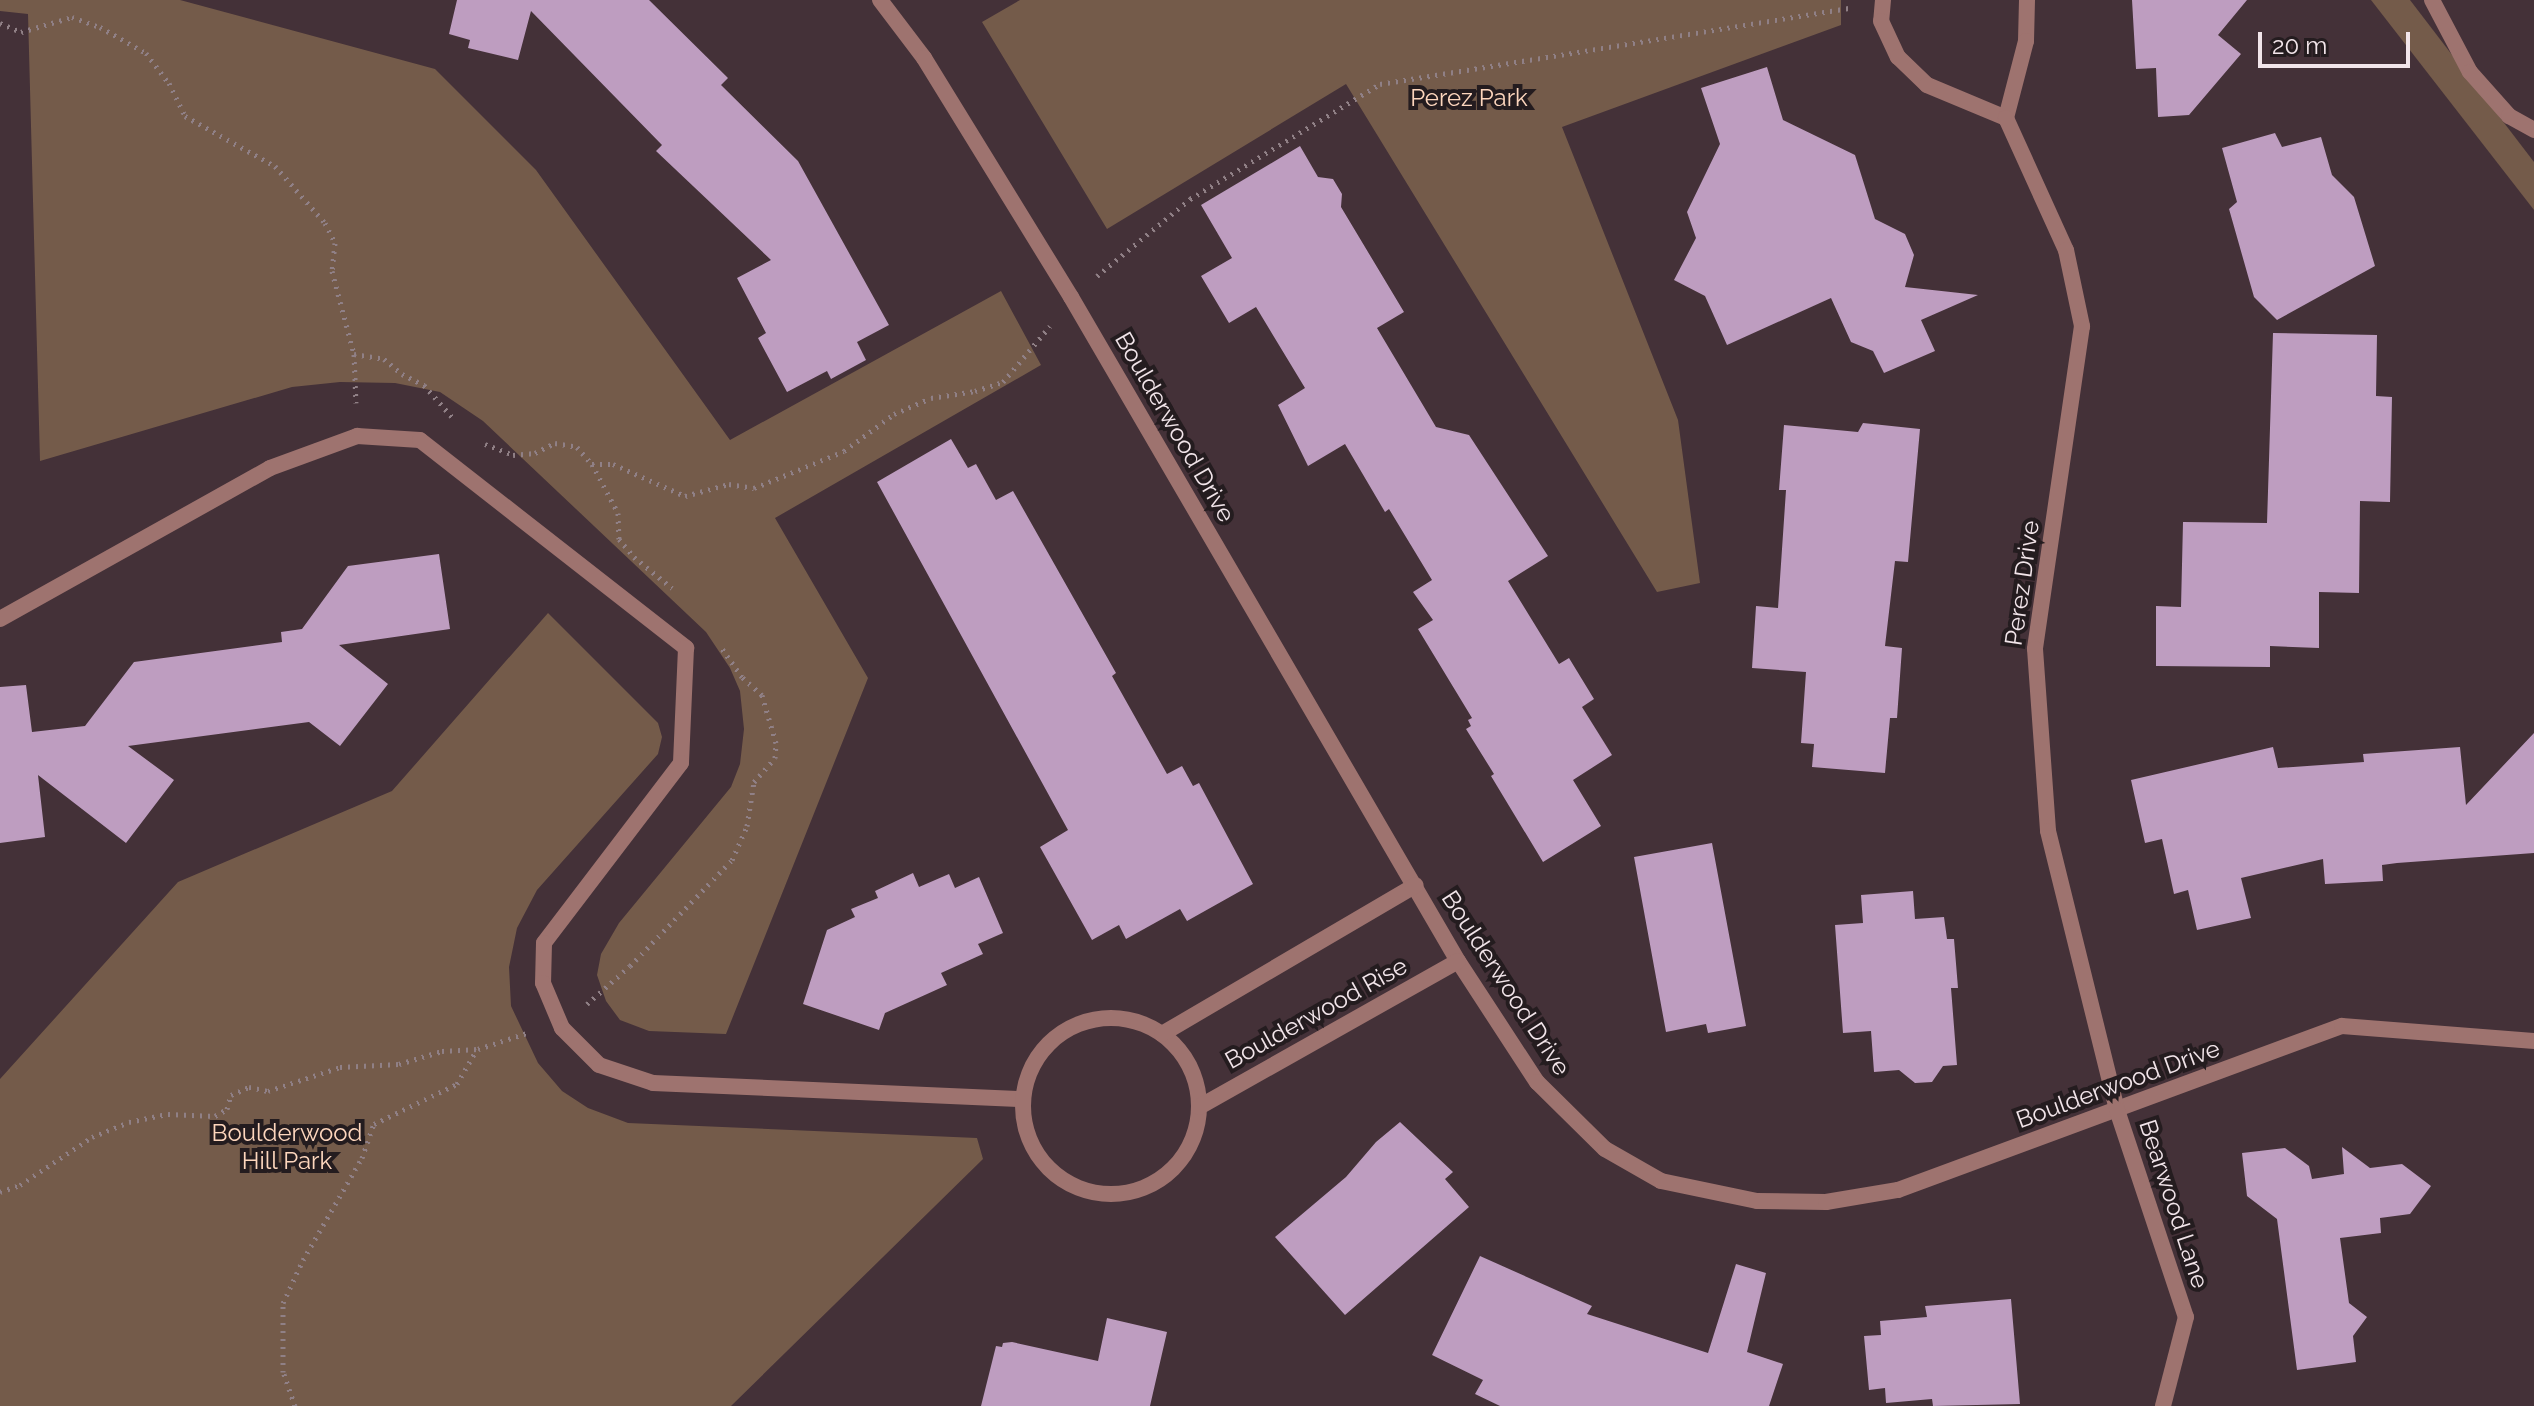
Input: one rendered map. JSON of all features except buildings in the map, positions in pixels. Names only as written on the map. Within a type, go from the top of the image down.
[{"type":"street","name":"Boulderwood Drive","points":[[880,0],[924,58],[1071,297],[1458,961],[1537,1082],[1605,1149],[1661,1181],[1757,1201],[1826,1202],[1898,1190],[2342,1026],[2534,1041]]},
{"type":"street","points":[[1882,4],[1881,21],[1898,57],[1927,85],[2006,118],[2026,41],[2027,0]]},
{"type":"street","points":[[2432,0],[2470,72],[2509,116],[2534,130]]},
{"type":"street","name":"Perez Drive","points":[[2006,118],[2066,250],[2082,326],[2035,649],[2048,831],[2117,1110]]},
{"type":"street","points":[[0,619],[270,468],[357,436],[420,440],[686,648],[681,763],[544,943],[543,983],[562,1028],[599,1065],[653,1083],[1023,1099]]},
{"type":"street","points":[[1162,1034],[1416,885]]},
{"type":"street","name":"Boulderwood Rise","points":[[1199,1107],[1458,961]]},
{"type":"street","name":"Boulderwood Rise","points":[[1103,1018],[1134,1021],[1162,1034],[1178,1048],[1190,1066],[1199,1107],[1193,1138],[1177,1165],[1153,1185],[1122,1194],[1091,1193],[1062,1180],[1039,1159],[1025,1131],[1023,1099],[1030,1069],[1048,1044],[1074,1026],[1103,1018]]},
{"type":"street","name":"Bearwood Lane","points":[[2117,1110],[2186,1317],[2163,1406]]},
{"type":"path","points":[[592,464],[613,464],[685,496],[729,484],[754,488],[844,451],[894,414],[931,398],[975,391],[1003,382],[1071,297],[1190,199],[1380,84],[1833,8],[1882,4]]},
{"type":"path","points":[[0,23],[21,32],[72,17],[100,27],[146,53],[169,83],[185,116],[275,166],[325,223],[335,243],[332,271],[354,354],[357,436]]},
{"type":"path","points":[[354,354],[384,359],[402,374],[424,385],[458,425]]},
{"type":"path","points":[[478,440],[513,455],[535,453],[555,443],[577,447],[592,464],[618,513],[619,539],[634,557],[675,591]]},
{"type":"path","points":[[0,1192],[20,1185],[92,1137],[129,1122],[168,1114],[215,1116],[227,1109],[231,1095],[249,1087],[268,1091],[340,1067],[399,1064],[442,1051],[478,1049],[514,1034],[562,1028],[698,898],[732,860],[747,826],[754,782],[775,758],[776,743],[762,695],[742,677],[720,646]]},
{"type":"path","points":[[295,1406],[283,1372],[283,1303],[303,1260],[362,1158],[374,1124],[457,1084],[478,1049]]},
{"type":"green space","points":[[0,0],[180,0],[435,69],[536,170],[730,440],[1001,291],[1041,365],[775,518],[868,678],[726,1034],[649,1031],[620,1020],[606,1001],[597,975],[601,954],[619,923],[731,787],[740,764],[744,729],[740,691],[730,668],[706,632],[483,421],[440,392],[395,383],[340,382],[292,387],[40,461],[28,14],[0,11]]},
{"type":"green space","name":"Perez Park","points":[[1020,0],[1841,0],[1841,25],[1562,127],[1678,420],[1700,583],[1657,592],[1346,84],[1107,229],[982,22]]},
{"type":"green space","points":[[2371,0],[2410,0],[2534,162],[2534,210]]},
{"type":"green space","name":"Boulderwood Hill Park","points":[[548,613],[658,723],[662,737],[658,754],[537,890],[517,928],[509,967],[511,1006],[538,1063],[562,1091],[588,1108],[628,1123],[977,1138],[983,1159],[731,1406],[0,1406],[0,1079],[178,882],[392,791]]}]
